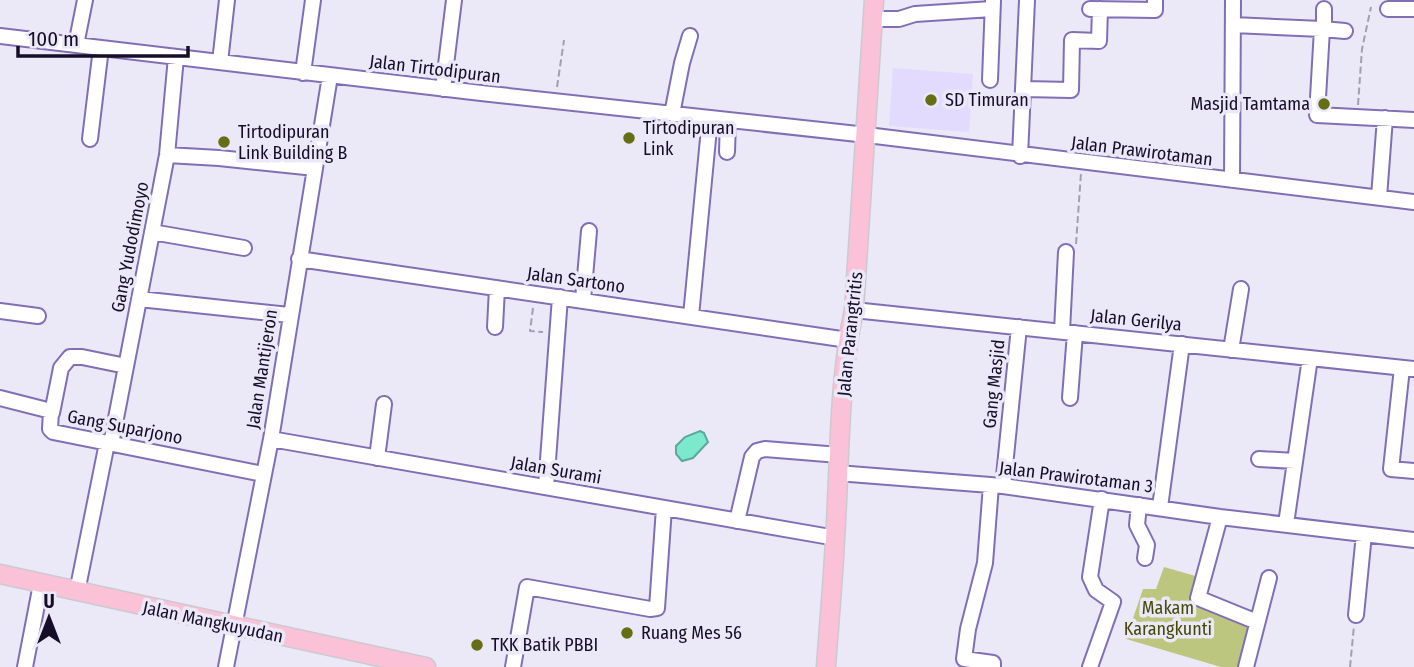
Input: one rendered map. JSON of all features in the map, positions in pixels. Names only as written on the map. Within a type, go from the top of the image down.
[{"type":"main road","name":"Jalan Parangtritis","points":[[826,667],[837,473],[848,341],[854,310],[874,0]]},
{"type":"main road","name":"Jalan Mangkuyudan","points":[[0,574],[233,626],[356,660],[426,667]]},
{"type":"street","points":[[76,45],[86,0]]},
{"type":"street","points":[[220,62],[227,0]]},
{"type":"street","points":[[303,73],[313,0]]},
{"type":"street","points":[[443,89],[454,0]]},
{"type":"street","points":[[1020,156],[1027,0]]},
{"type":"street","points":[[1024,89],[1071,90],[1072,40],[1100,41],[1095,9],[1156,9],[1155,0]]},
{"type":"street","points":[[1233,0],[1233,180]]},
{"type":"street","points":[[874,19],[899,19],[915,14],[993,4],[990,80]]},
{"type":"street","points":[[1324,9],[1318,115],[1414,120]]},
{"type":"street","points":[[1388,9],[1414,9]]},
{"type":"street","points":[[1233,25],[1345,31]]},
{"type":"street","name":"Jalan Tirtodipuran","points":[[0,36],[555,102],[867,135]]},
{"type":"street","points":[[672,114],[681,63],[690,36]]},
{"type":"street","points":[[90,139],[101,48]]},
{"type":"street","name":"Gang Yudodimoyo","points":[[77,592],[127,366],[167,155],[177,57]]},
{"type":"street","name":"Jalan Mantijeron","points":[[226,667],[271,439],[289,315],[330,76]]},
{"type":"street","points":[[691,316],[710,118]]},
{"type":"street","points":[[1379,197],[1385,118]]},
{"type":"street","points":[[727,152],[728,120]]},
{"type":"street","name":"Jalan Prawirotaman","points":[[867,135],[1020,156],[1414,202]]},
{"type":"street","points":[[167,155],[315,168]]},
{"type":"street","points":[[583,300],[589,231]]},
{"type":"street","points":[[152,232],[244,247]]},
{"type":"street","points":[[1066,252],[1070,398]]},
{"type":"street","name":"Jalan Sartono","points":[[299,259],[848,341]]},
{"type":"street","points":[[495,327],[497,288]]},
{"type":"street","points":[[1231,350],[1241,289]]},
{"type":"street","points":[[546,487],[560,297]]},
{"type":"street","points":[[139,299],[289,315]]},
{"type":"street","name":"Jalan Gerilya","points":[[854,310],[1408,369]]},
{"type":"street","points":[[0,311],[38,316]]},
{"type":"street","name":"Gang Masjid","points":[[993,667],[993,663],[964,659],[968,629],[985,563],[1019,327]]},
{"type":"street","points":[[1160,508],[1182,344]]},
{"type":"street","points":[[52,413],[61,368],[70,357],[127,366]]},
{"type":"street","points":[[1286,524],[1310,358]]},
{"type":"street","points":[[1408,369],[1391,469],[1414,471]]},
{"type":"street","name":"Gang Suparjono","points":[[0,398],[52,413],[51,431],[263,474]]},
{"type":"street","points":[[377,458],[384,404]]},
{"type":"street","name":"Jalan Surami","points":[[271,439],[835,538]]},
{"type":"street","points":[[737,521],[752,457],[757,451],[765,449],[839,455]]},
{"type":"street","points":[[1259,459],[1295,461]]},
{"type":"street","name":"Jalan Prawirotaman 3","points":[[837,473],[997,486],[1220,517],[1414,540]]},
{"type":"street","points":[[1090,667],[1112,602],[1096,590],[1090,577],[1101,499]]},
{"type":"street","points":[[1139,505],[1137,525],[1147,545],[1145,558]]},
{"type":"street","points":[[513,667],[527,587],[650,610],[657,608],[664,508]]},
{"type":"street","points":[[1220,517],[1198,598],[1257,622]]},
{"type":"street","points":[[1356,615],[1364,534]]},
{"type":"street","points":[[1246,667],[1269,578]]},
{"type":"street","points":[[24,667],[41,584]]},
{"type":"path","points":[[1357,117],[1362,49],[1370,7]]},
{"type":"path","points":[[555,102],[564,40]]},
{"type":"path","points":[[1066,252],[1076,253],[1082,163]]},
{"type":"path","points":[[534,293],[530,331],[553,333]]},
{"type":"path","points":[[1350,667],[1356,615]]},
{"type":"shaded area","name":"SD Timuran","points":[[893,68],[973,74],[969,132],[889,126]]},
{"type":"shaded area","points":[[700,431],[708,442],[693,458],[682,461],[676,454],[676,446],[685,437]]},
{"type":"green space","name":"Makam Karangkunti","points":[[1164,567],[1199,577],[1194,600],[1256,621],[1243,667],[1221,667],[1126,639],[1143,589],[1156,589]]},
{"type":"place","name":"SD Timuran","points":[[931,100]]},
{"type":"place","name":"Masjid Tamtama","points":[[1324,104]]},
{"type":"place","name":"Tirtodipuran Link","points":[[629,138]]},
{"type":"place","name":"Tirtodipuran Link Building B","points":[[224,142]]},
{"type":"place","name":"Ruang Mes 56","points":[[627,633]]},
{"type":"place","name":"TKK Batik PBBI","points":[[477,645]]}]
